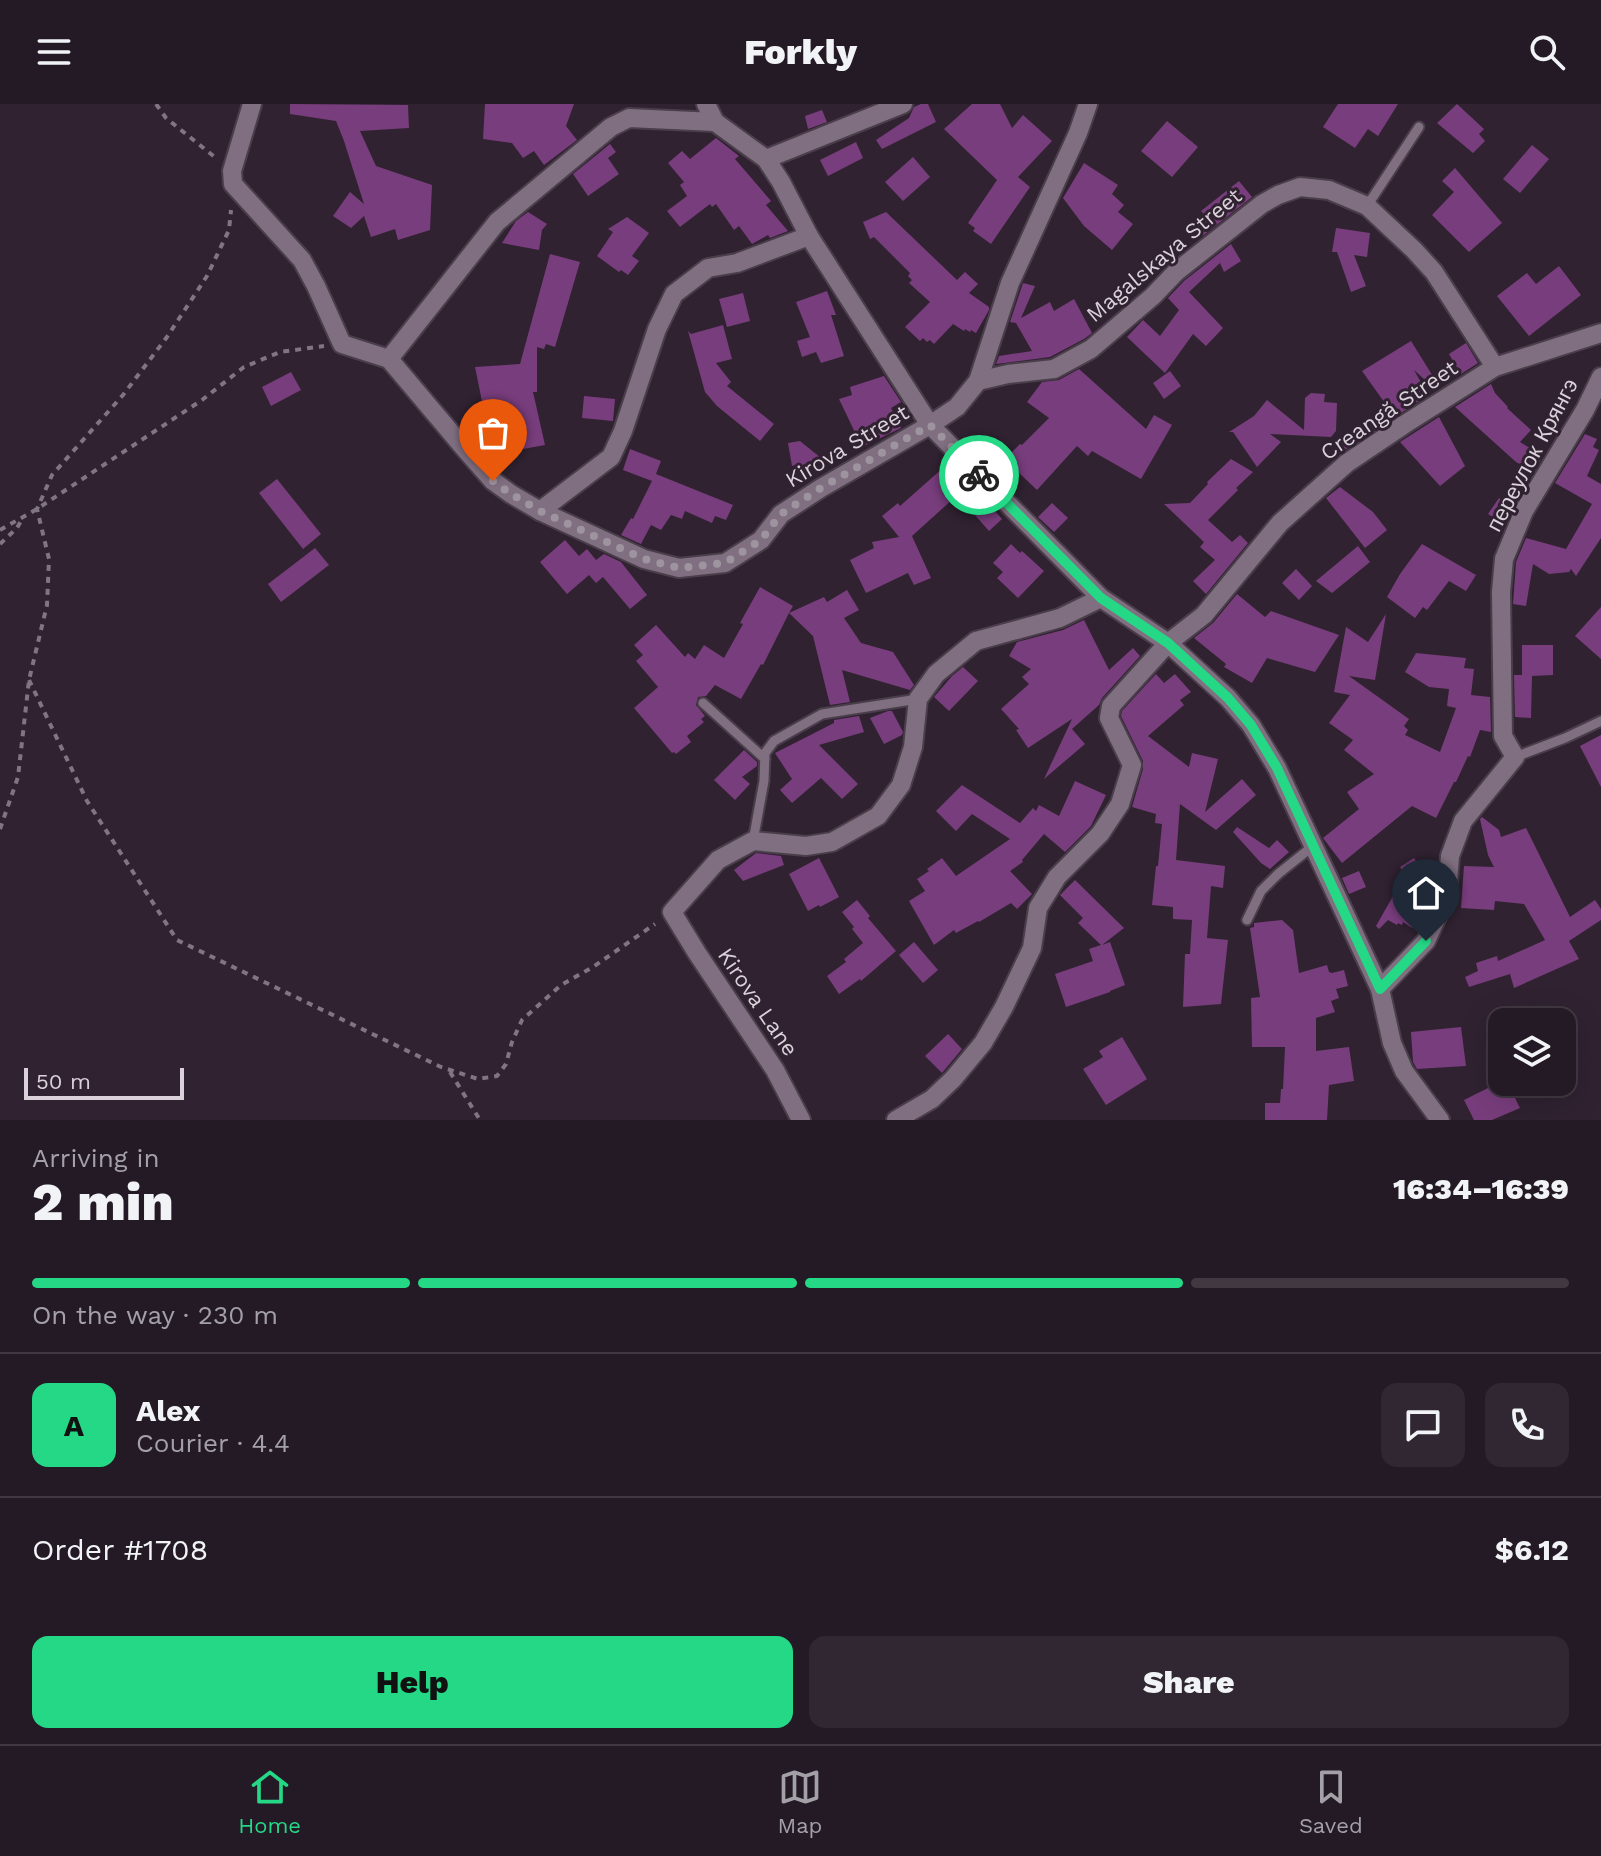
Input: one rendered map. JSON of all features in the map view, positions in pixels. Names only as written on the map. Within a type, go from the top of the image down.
[{"type":"street","points":[[252,104],[232,178],[302,260],[342,344],[389,359],[497,222],[611,127],[629,118],[715,122]]},
{"type":"street","points":[[706,104],[715,122],[766,159],[809,236],[930,425],[957,407],[978,381],[1010,283],[1078,133],[1088,104]]},
{"type":"street","points":[[766,159],[903,104]]},
{"type":"street","name":"Magalskaya Street","points":[[978,381],[1054,369],[1091,349],[1176,272],[1262,204],[1300,187],[1329,190],[1367,206],[1434,272],[1495,367]]},
{"type":"street","points":[[540,511],[611,457],[623,431],[657,329],[674,294],[708,268],[737,263],[809,236]]},
{"type":"street","name":"Creangă Street","points":[[896,1120],[932,1099],[983,1043],[1032,948],[1038,908],[1057,877],[1100,834],[1120,804],[1132,765],[1109,718],[1111,706],[1168,643],[1204,615],[1280,523],[1347,463],[1495,367],[1601,333]]},
{"type":"street","name":"Kirova Street","points":[[389,359],[493,481],[511,494],[540,511],[644,559],[679,568],[725,563],[761,540],[781,514],[930,425],[1101,598],[1168,643],[1228,698],[1251,725],[1277,768],[1380,989],[1392,1043],[1404,1071],[1440,1120]]},
{"type":"street","name":"переулок Крянгэ","points":[[1515,757],[1503,736],[1501,592],[1504,559],[1524,511],[1585,410],[1601,377]]},
{"type":"street","points":[[672,912],[718,860],[753,841],[806,846],[832,842],[878,816],[901,785],[913,747],[918,699],[936,674],[976,641],[1060,618],[1101,598]]},
{"type":"street","points":[[1380,989],[1426,941],[1447,895],[1450,856],[1463,821],[1515,757]]},
{"type":"street","name":"Kirova Lane","points":[[672,912],[775,1070],[801,1120]]},
{"type":"lane","points":[[1367,206],[1419,127]]},
{"type":"lane","points":[[753,841],[764,781],[765,753],[774,741],[822,714],[918,699]]},
{"type":"lane","points":[[703,703],[765,759]]},
{"type":"lane","points":[[1515,757],[1601,721]]},
{"type":"lane","points":[[1247,920],[1261,891],[1313,846]]},
{"type":"path","points":[[0,829],[18,777],[29,680],[47,605],[49,559],[37,509],[52,475],[123,395],[167,337],[207,276],[229,230],[232,178],[166,118],[156,104]]},
{"type":"path","points":[[0,530],[202,400],[244,367],[280,352],[342,344]]},
{"type":"path","points":[[0,544],[17,528],[22,518]]},
{"type":"path","points":[[29,680],[87,801],[177,940],[449,1070],[478,1079],[497,1076],[506,1064],[522,1020],[561,985],[593,967],[672,912]]},
{"type":"path","points":[[449,1070],[480,1120]]},
{"type":"building","points":[[290,104],[408,105],[409,128],[360,131],[376,166],[432,185],[430,230],[398,240],[395,229],[371,237],[364,216],[351,228],[333,216],[350,192],[364,204],[344,141],[336,121],[290,114]]},
{"type":"building","points":[[485,104],[574,104],[566,126],[577,140],[544,165],[534,151],[523,158],[512,143],[483,139]]},
{"type":"building","points":[[928,104],[936,122],[882,149],[876,140],[909,118],[914,107]]},
{"type":"building","points":[[972,104],[1000,104],[1012,128],[1023,115],[1052,141],[1018,177],[1030,187],[991,244],[973,231],[975,228],[968,223],[997,180],[944,129]]},
{"type":"building","points":[[1338,104],[1398,104],[1378,136],[1368,129],[1355,148],[1323,127]]},
{"type":"building","points":[[1457,104],[1484,129],[1479,134],[1485,141],[1473,153],[1437,123]]},
{"type":"building","points":[[822,110],[827,122],[808,129],[805,116]]},
{"type":"building","points":[[1167,121],[1198,147],[1172,177],[1141,151]]},
{"type":"building","points":[[716,138],[739,156],[735,159],[771,201],[766,205],[788,231],[770,238],[768,235],[752,244],[739,226],[734,230],[716,204],[712,207],[710,204],[680,227],[667,211],[687,196],[680,185],[684,182],[668,163],[682,151],[690,159]]},
{"type":"building","points":[[856,142],[863,158],[828,176],[820,160]]},
{"type":"building","points":[[610,144],[616,152],[608,158],[619,174],[588,196],[573,174]]},
{"type":"building","points":[[1532,145],[1549,159],[1520,193],[1503,179]]},
{"type":"building","points":[[913,157],[930,177],[903,201],[885,182]]},
{"type":"building","points":[[1084,163],[1118,185],[1112,194],[1124,205],[1118,212],[1133,224],[1112,250],[1084,226],[1063,198]]},
{"type":"building","points":[[1455,168],[1502,223],[1469,252],[1432,215],[1454,192],[1442,181]]},
{"type":"building","points":[[1239,181],[1252,197],[1200,238],[1192,228],[1206,217],[1201,211]]},
{"type":"building","points":[[528,212],[547,224],[542,230],[539,250],[502,243],[516,221]]},
{"type":"building","points":[[886,212],[957,280],[965,272],[978,284],[969,293],[989,310],[976,333],[964,331],[953,324],[934,344],[923,338],[920,341],[905,327],[930,302],[909,283],[912,280],[908,276],[910,273],[874,237],[870,239],[863,222]]},
{"type":"building","points":[[627,217],[649,233],[632,256],[639,261],[628,275],[597,256],[613,232],[608,229]]},
{"type":"building","points":[[1336,228],[1370,233],[1367,257],[1354,255],[1366,286],[1351,292],[1337,252],[1332,252]]},
{"type":"building","points":[[1231,244],[1241,261],[1224,272],[1220,263],[1189,292],[1223,328],[1206,346],[1193,334],[1165,373],[1127,337],[1143,320],[1160,336],[1179,310],[1168,298],[1184,281]]},
{"type":"building","points":[[550,254],[580,262],[555,347],[546,344],[544,349],[537,347],[537,392],[533,392],[545,445],[523,449],[518,425],[499,429],[498,424],[490,426],[489,420],[486,421],[475,367],[520,364]]},
{"type":"building","points":[[1559,266],[1581,295],[1529,336],[1497,296],[1527,273],[1536,284]]},
{"type":"building","points":[[1023,283],[1035,286],[1021,318],[1050,302],[1054,311],[1074,299],[1092,333],[1050,357],[996,364],[999,356],[1032,351],[1016,323],[1010,322]]},
{"type":"building","points":[[827,291],[836,315],[831,315],[844,356],[821,363],[816,352],[802,357],[797,341],[810,337],[796,302]]},
{"type":"building","points":[[743,293],[750,321],[727,327],[719,299]]},
{"type":"building","points":[[723,325],[732,359],[716,363],[731,382],[727,386],[774,424],[760,441],[717,406],[705,392],[688,331],[691,334]]},
{"type":"building","points":[[1411,341],[1439,386],[1435,389],[1414,370],[1428,395],[1343,451],[1337,441],[1387,406],[1362,371]]},
{"type":"building","points":[[1466,343],[1478,363],[1461,374],[1449,354]]},
{"type":"building","points":[[1079,369],[1146,429],[1154,415],[1172,425],[1141,479],[1092,451],[1088,456],[1077,446],[1037,490],[1014,468],[1018,464],[1009,455],[1049,418],[1027,402],[1042,382],[1059,380]]},
{"type":"building","points":[[1170,371],[1181,386],[1164,399],[1153,383]]},
{"type":"building","points":[[291,372],[301,390],[271,406],[262,387]]},
{"type":"building","points":[[884,376],[901,402],[891,408],[901,428],[862,447],[839,399],[852,395],[850,387]]},
{"type":"building","points":[[1491,384],[1507,408],[1531,430],[1520,442],[1543,456],[1534,472],[1516,462],[1455,407]]},
{"type":"building","points":[[1311,393],[1325,394],[1324,402],[1337,403],[1336,431],[1331,437],[1270,434],[1281,442],[1257,467],[1233,432],[1229,432],[1254,416],[1267,400],[1304,430],[1305,398]]},
{"type":"building","points":[[584,396],[615,399],[613,421],[582,418]]},
{"type":"building","points":[[1439,417],[1465,466],[1440,486],[1400,442]]},
{"type":"building","points":[[1585,434],[1597,439],[1593,447],[1599,450],[1587,476],[1601,484],[1601,538],[1576,576],[1571,569],[1569,572],[1549,574],[1533,564],[1526,606],[1513,604],[1516,562],[1526,538],[1566,549],[1592,504],[1555,483]]},
{"type":"building","points":[[800,441],[826,462],[795,469],[788,443]]},
{"type":"building","points":[[630,449],[661,461],[656,474],[733,505],[726,520],[715,516],[712,523],[685,511],[682,519],[671,515],[661,530],[651,525],[641,544],[621,535],[633,519],[652,481],[623,470]]},
{"type":"building","points":[[1231,459],[1253,472],[1208,520],[1232,542],[1240,535],[1248,543],[1206,594],[1193,581],[1215,560],[1200,547],[1204,542],[1164,504],[1190,503]]},
{"type":"building","points":[[944,467],[964,489],[912,536],[931,578],[914,585],[908,573],[866,593],[850,560],[874,548],[872,542],[899,537],[882,516],[898,503],[900,506]]},
{"type":"building","points":[[277,479],[321,534],[303,549],[259,493]]},
{"type":"building","points":[[1340,487],[1373,512],[1387,530],[1365,548],[1326,498]]},
{"type":"building","points":[[1499,498],[1512,507],[1505,525],[1488,514]]},
{"type":"building","points":[[987,502],[1002,519],[989,531],[974,514]]},
{"type":"building","points":[[1052,503],[1068,518],[1054,532],[1038,517]]},
{"type":"building","points":[[565,540],[579,556],[587,549],[596,560],[604,554],[621,562],[647,595],[630,609],[603,577],[596,583],[589,575],[567,594],[540,562]]},
{"type":"building","points":[[1011,544],[1044,571],[1018,598],[997,578],[1003,572],[993,563]]},
{"type":"building","points":[[1422,544],[1476,575],[1466,591],[1449,581],[1427,610],[1423,607],[1415,618],[1387,597]]},
{"type":"building","points":[[1358,546],[1370,562],[1332,593],[1316,581]]},
{"type":"building","points":[[315,548],[329,565],[281,602],[268,584]]},
{"type":"building","points":[[1296,569],[1312,586],[1299,600],[1282,583]]},
{"type":"building","points":[[760,587],[793,606],[763,665],[741,699],[715,685],[706,696],[698,697],[696,705],[705,716],[701,719],[704,722],[687,736],[691,742],[676,754],[672,753],[634,708],[658,687],[636,661],[643,655],[634,645],[656,625],[685,657],[688,653],[695,659],[704,645],[724,658]]},
{"type":"building","points":[[847,590],[859,610],[844,618],[861,643],[893,652],[914,685],[910,690],[842,670],[850,702],[830,705],[813,636],[789,613],[824,597],[827,602]]},
{"type":"building","points":[[1237,594],[1265,617],[1271,611],[1339,635],[1315,672],[1267,658],[1252,683],[1224,667],[1226,664],[1194,638],[1213,623]]},
{"type":"building","points":[[1601,607],[1601,659],[1575,636]]},
{"type":"building","points":[[1386,614],[1375,680],[1349,676],[1409,719],[1404,726],[1408,730],[1405,735],[1440,752],[1456,708],[1447,706],[1449,689],[1429,687],[1405,672],[1416,653],[1466,658],[1464,668],[1474,669],[1471,695],[1490,697],[1491,732],[1480,730],[1470,757],[1436,818],[1412,806],[1342,863],[1323,838],[1359,809],[1347,792],[1374,774],[1344,750],[1353,740],[1329,723],[1350,695],[1334,692],[1346,627],[1368,642]]},
{"type":"building","points":[[1084,620],[1109,670],[1133,648],[1140,656],[1099,705],[1072,729],[1085,744],[1044,779],[1072,719],[1028,748],[1016,730],[1019,729],[1001,709],[1029,684],[1022,677],[1031,669],[1009,656],[1017,642],[1063,630]]},
{"type":"building","points":[[1522,645],[1553,645],[1553,675],[1532,676],[1531,718],[1515,717],[1514,675],[1522,675]]},
{"type":"building","points":[[963,667],[978,681],[949,711],[934,697]]},
{"type":"building","points":[[1156,674],[1164,683],[1175,674],[1191,692],[1180,700],[1184,705],[1148,736],[1189,767],[1192,753],[1218,759],[1205,812],[1242,779],[1256,795],[1216,830],[1180,804],[1176,860],[1225,866],[1223,888],[1211,886],[1207,938],[1228,940],[1221,1004],[1183,1007],[1185,954],[1190,954],[1192,920],[1173,919],[1173,907],[1152,905],[1162,824],[1155,823],[1156,814],[1132,807],[1143,761],[1121,716],[1122,711]]},
{"type":"building","points":[[892,711],[903,732],[884,744],[870,718]]},
{"type":"building","points":[[859,716],[864,732],[819,745],[858,784],[842,799],[821,778],[792,803],[780,790],[792,779],[775,753],[834,723],[834,720]]},
{"type":"building","points":[[1601,735],[1601,787],[1580,746]]},
{"type":"building","points":[[744,750],[757,762],[757,766],[742,777],[750,784],[735,800],[714,780]]},
{"type":"building","points":[[1075,781],[1106,795],[1091,826],[1065,852],[1044,834],[1023,862],[1010,871],[1032,894],[1017,909],[1011,903],[956,933],[954,930],[934,945],[909,901],[925,891],[917,879],[942,858],[956,876],[1010,839],[972,814],[956,831],[936,811],[962,785],[1020,823],[1039,805],[1059,816]]},
{"type":"building","points":[[1482,817],[1499,830],[1501,837],[1526,828],[1570,917],[1595,900],[1601,909],[1601,920],[1569,941],[1579,959],[1514,988],[1510,974],[1469,987],[1465,977],[1478,971],[1476,963],[1497,956],[1498,961],[1545,940],[1524,904],[1495,901],[1494,910],[1461,908],[1464,866],[1494,867],[1488,855]]},
{"type":"building","points":[[1237,827],[1269,848],[1277,840],[1289,852],[1270,869],[1233,832]]},
{"type":"building","points":[[756,853],[781,856],[784,865],[743,881],[734,870]]},
{"type":"building","points":[[819,858],[839,897],[808,911],[789,874]]},
{"type":"building","points":[[1414,858],[1429,883],[1411,899],[1425,907],[1412,928],[1403,922],[1397,925],[1388,920],[1379,929],[1376,926],[1405,875],[1400,867]]},
{"type":"building","points":[[1359,871],[1366,887],[1349,894],[1342,878]]},
{"type":"building","points":[[1075,880],[1124,928],[1102,945],[1110,942],[1125,985],[1066,1007],[1055,974],[1093,961],[1089,949],[1101,945],[1078,923],[1083,918],[1060,895]]},
{"type":"building","points":[[857,900],[896,951],[861,981],[839,994],[827,976],[846,962],[844,959],[863,943],[842,912]]},
{"type":"building","points":[[1282,920],[1293,930],[1299,973],[1327,965],[1332,973],[1344,970],[1348,986],[1336,989],[1339,998],[1331,1001],[1335,1012],[1316,1018],[1316,1051],[1349,1047],[1354,1081],[1329,1085],[1327,1120],[1265,1120],[1265,1103],[1280,1103],[1285,1047],[1252,1047],[1251,998],[1260,997],[1250,928],[1254,927],[1254,923]]},
{"type":"building","points":[[914,942],[938,970],[923,983],[899,955]]},
{"type":"building","points":[[1461,1027],[1466,1066],[1417,1069],[1413,1062],[1411,1032]]},
{"type":"building","points":[[948,1034],[962,1049],[942,1073],[925,1056]]},
{"type":"building","points":[[1122,1037],[1147,1079],[1106,1105],[1083,1069],[1103,1057],[1099,1051]]},
{"type":"building","points":[[1488,1088],[1488,1096],[1514,1096],[1520,1108],[1492,1120],[1474,1120],[1464,1100]]},
{"type":"way so far","points":[[493,481],[540,511],[644,559],[679,568],[725,563],[761,540],[781,514],[930,425],[979,475]]},
{"type":"route","points":[[979,475],[1101,598],[1168,643],[1228,698],[1251,725],[1277,768],[1380,989],[1426,941]]}]
